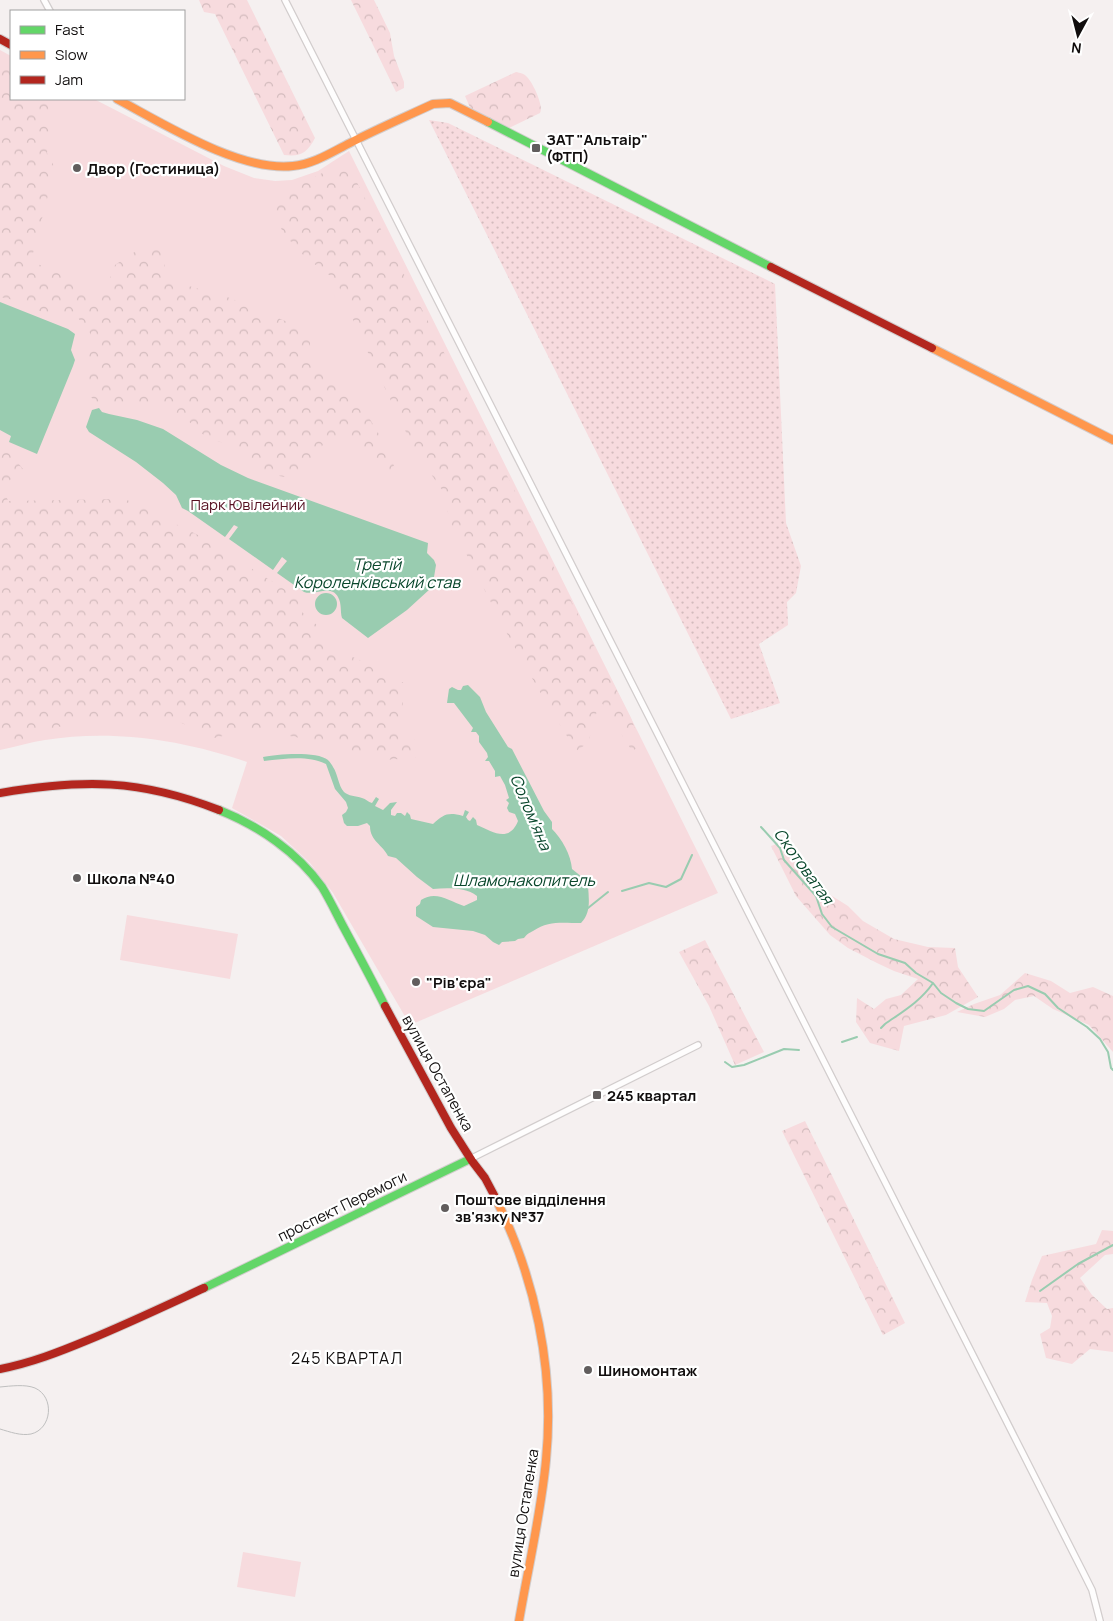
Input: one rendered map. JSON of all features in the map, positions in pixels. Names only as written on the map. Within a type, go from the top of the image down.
[{"type":"street","points":[[285,0],[1083,1572],[1092,1590],[1100,1621]]},
{"type":"street","points":[[119,100],[188,135],[242,159],[279,167],[294,166],[308,162],[433,104],[450,103],[698,231],[803,282],[1113,440]]},
{"type":"street","name":"вулиця Остапенка","points":[[0,793],[52,785],[112,784],[143,788],[180,797],[228,813],[248,823],[279,843],[308,870],[323,889],[451,1128],[495,1196],[524,1268],[542,1336],[547,1377],[548,1447],[519,1621]]},
{"type":"street","name":"проспект Перемоги","points":[[0,1369],[21,1365],[49,1356],[132,1322],[252,1266],[470,1159],[698,1044]]},
{"type":"green space","points":[[199,0],[247,0],[315,138],[303,153],[284,155],[215,14],[204,12]]},
{"type":"green space","points":[[351,0],[374,0],[390,33],[394,56],[404,82],[404,88],[396,92]]},
{"type":"green space","name":"Парк Ювілейний","points":[[0,50],[10,55],[10,100],[96,100],[224,166],[254,178],[275,181],[292,180],[318,171],[349,151],[718,893],[410,1025],[333,893],[310,863],[281,836],[232,808],[247,762],[173,742],[122,736],[70,737],[39,741],[0,750]]},
{"type":"green space","points":[[7,65],[10,68],[10,100],[49,100],[50,131],[47,153],[55,168],[31,261],[85,285],[95,296],[108,283],[115,265],[142,247],[162,247],[167,280],[225,296],[309,331],[311,357],[334,384],[356,396],[380,436],[396,470],[388,470],[353,441],[332,436],[324,442],[311,470],[284,477],[252,470],[237,445],[209,440],[184,417],[151,403],[126,406],[97,403],[88,394],[90,333],[74,313],[44,313],[18,301],[0,297],[0,68]]},
{"type":"green space","points":[[516,72],[525,75],[532,84],[539,100],[540,113],[507,129],[472,112],[465,96]]},
{"type":"green space","points":[[429,120],[448,123],[775,284],[786,523],[801,566],[796,593],[787,602],[788,625],[759,644],[780,703],[731,719]]},
{"type":"green space","points":[[346,161],[631,718],[641,746],[632,751],[600,700],[588,743],[576,751],[505,630],[451,524],[442,490],[415,451],[360,336],[336,280],[305,257],[283,233],[272,205],[281,194]]},
{"type":"green space","points":[[0,452],[9,452],[23,469],[3,486],[8,501],[125,499],[202,537],[300,599],[303,613],[318,626],[331,647],[377,668],[404,683],[402,715],[394,727],[415,740],[416,758],[383,760],[327,743],[253,729],[214,738],[173,719],[130,721],[79,720],[0,746]]},
{"type":"green space","points":[[785,841],[829,894],[848,906],[863,921],[894,939],[928,947],[955,948],[958,967],[978,997],[946,1015],[904,1026],[899,1051],[870,1043],[856,1022],[857,998],[874,1009],[886,999],[901,995],[918,979],[877,963],[848,948],[830,935],[796,896],[771,846]]},
{"type":"green space","points":[[127,915],[238,934],[230,979],[120,960]]},
{"type":"green space","points":[[705,940],[764,1052],[735,1065],[709,1006],[679,952]]},
{"type":"green space","points":[[1025,973],[1051,981],[1070,993],[1093,987],[1113,996],[1113,1052],[1089,1025],[1053,1009],[1034,996],[1015,1000],[1004,1009],[985,1017],[957,1012],[1000,995]]},
{"type":"green space","points":[[805,1121],[905,1323],[883,1335],[782,1131]]},
{"type":"green space","points":[[1102,1230],[1113,1231],[1113,1254],[1105,1255],[1080,1278],[1092,1295],[1107,1309],[1113,1308],[1113,1352],[1090,1349],[1072,1364],[1046,1358],[1040,1334],[1050,1328],[1052,1316],[1047,1303],[1025,1302],[1042,1256],[1096,1244]]},
{"type":"green space","points":[[243,1552],[301,1562],[295,1597],[237,1587]]},
{"type":"water","points":[[0,302],[68,329],[75,334],[71,350],[75,360],[37,454],[9,442],[11,436],[0,430]]},
{"type":"water","name":"Третій Короленківський став","points":[[99,408],[102,412],[137,420],[163,429],[221,465],[248,478],[428,543],[427,553],[436,565],[430,589],[407,610],[368,638],[342,618],[340,602],[335,593],[331,591],[304,592],[277,573],[287,561],[282,557],[273,570],[229,539],[238,527],[234,525],[225,537],[182,508],[176,495],[136,462],[89,432],[86,427],[92,410]]},
{"type":"water","points":[[326,593],[334,596],[337,604],[334,612],[326,615],[318,612],[315,604],[318,596]]},
{"type":"water","name":"Шламонакопитель","points":[[468,685],[480,697],[486,712],[508,747],[512,749],[544,811],[552,822],[552,829],[570,858],[572,869],[582,877],[583,883],[588,886],[588,911],[581,923],[545,925],[529,933],[524,938],[502,942],[499,945],[485,935],[473,931],[433,927],[416,916],[416,907],[420,904],[421,900],[437,896],[464,906],[477,900],[477,896],[467,891],[450,888],[433,889],[396,858],[388,856],[374,839],[370,826],[367,823],[358,826],[347,826],[342,815],[348,808],[346,802],[335,789],[326,764],[311,759],[264,761],[263,757],[287,754],[306,754],[323,757],[332,766],[344,792],[372,803],[376,797],[379,799],[375,806],[383,810],[390,803],[397,802],[391,810],[391,815],[395,816],[397,813],[401,813],[405,816],[407,812],[411,819],[433,824],[446,815],[463,816],[465,810],[469,812],[466,817],[468,820],[470,821],[473,817],[477,825],[495,833],[505,834],[514,828],[518,821],[515,814],[509,812],[507,808],[509,803],[506,800],[509,798],[505,785],[500,776],[495,777],[495,771],[489,761],[485,761],[488,757],[479,742],[479,736],[476,732],[471,732],[473,728],[454,703],[447,703],[449,689],[452,687],[461,690],[463,686]]},
{"type":"waterway","name":"Скотоватая","points":[[761,827],[780,848],[784,860],[816,896],[822,914],[832,927],[878,954],[905,963],[916,973],[933,983],[941,993],[968,1009],[984,1011],[1014,990],[1028,986],[1045,994],[1058,1008],[1087,1027],[1100,1039],[1108,1052],[1113,1070]]},
{"type":"waterway","name":"Солом'яна","points":[[622,891],[649,883],[666,887],[681,879],[692,855]]},
{"type":"waterway","name":"Солом'яна","points":[[588,908],[608,892]]},
{"type":"waterway","points":[[881,1028],[917,1001],[933,983]]},
{"type":"waterway","points":[[842,1042],[857,1037]]},
{"type":"waterway","points":[[725,1062],[732,1067],[744,1065],[784,1049],[799,1050]]},
{"type":"waterway","points":[[1040,1291],[1078,1264],[1113,1245]]},
{"type":"tram line","points":[[0,1387],[22,1386],[35,1388],[46,1398],[48,1405],[47,1420],[38,1431],[31,1434],[19,1434],[0,1429]]},
{"type":"traffic: fast","points":[[488,122],[771,267]]},
{"type":"traffic: fast","points":[[219,810],[263,832],[289,851],[312,874],[328,897],[385,1006]]},
{"type":"traffic: fast","points":[[204,1288],[470,1159]]},
{"type":"traffic: slow","points":[[119,100],[179,133],[226,154],[250,162],[272,166],[301,165],[316,160],[433,104],[450,103],[488,122]]},
{"type":"traffic: slow","points":[[932,348],[1113,440]]},
{"type":"traffic: slow","points":[[494,1195],[521,1258],[531,1290],[539,1324],[547,1392],[548,1426],[544,1480],[519,1621]]},
{"type":"traffic: jam","points":[[0,39],[10,44]]},
{"type":"traffic: jam","points":[[771,267],[932,348]]},
{"type":"traffic: jam","points":[[0,793],[58,785],[85,784],[137,787],[163,792],[219,810]]},
{"type":"traffic: jam","points":[[385,1006],[451,1128],[485,1178],[494,1195]]},
{"type":"traffic: jam","points":[[0,1369],[66,1349],[204,1288]]},
{"type":"place","name":"ЗАТ \"Альтаір\" (ФТП)","points":[[536,148]]},
{"type":"place","name":"Двор (Гостиница)","points":[[77,168]]},
{"type":"place","name":"Школа №40","points":[[77,878]]},
{"type":"place","name":"\"Рів'єра\"","points":[[416,982]]},
{"type":"place","name":"245 квартал","points":[[597,1095]]},
{"type":"place","name":"Поштове відділення зв'язку №37","points":[[445,1208]]},
{"type":"place","name":"Шиномонтаж","points":[[588,1370]]},
{"type":"district","name":"245 КВАРТАЛ","points":[[347,1358]]}]
